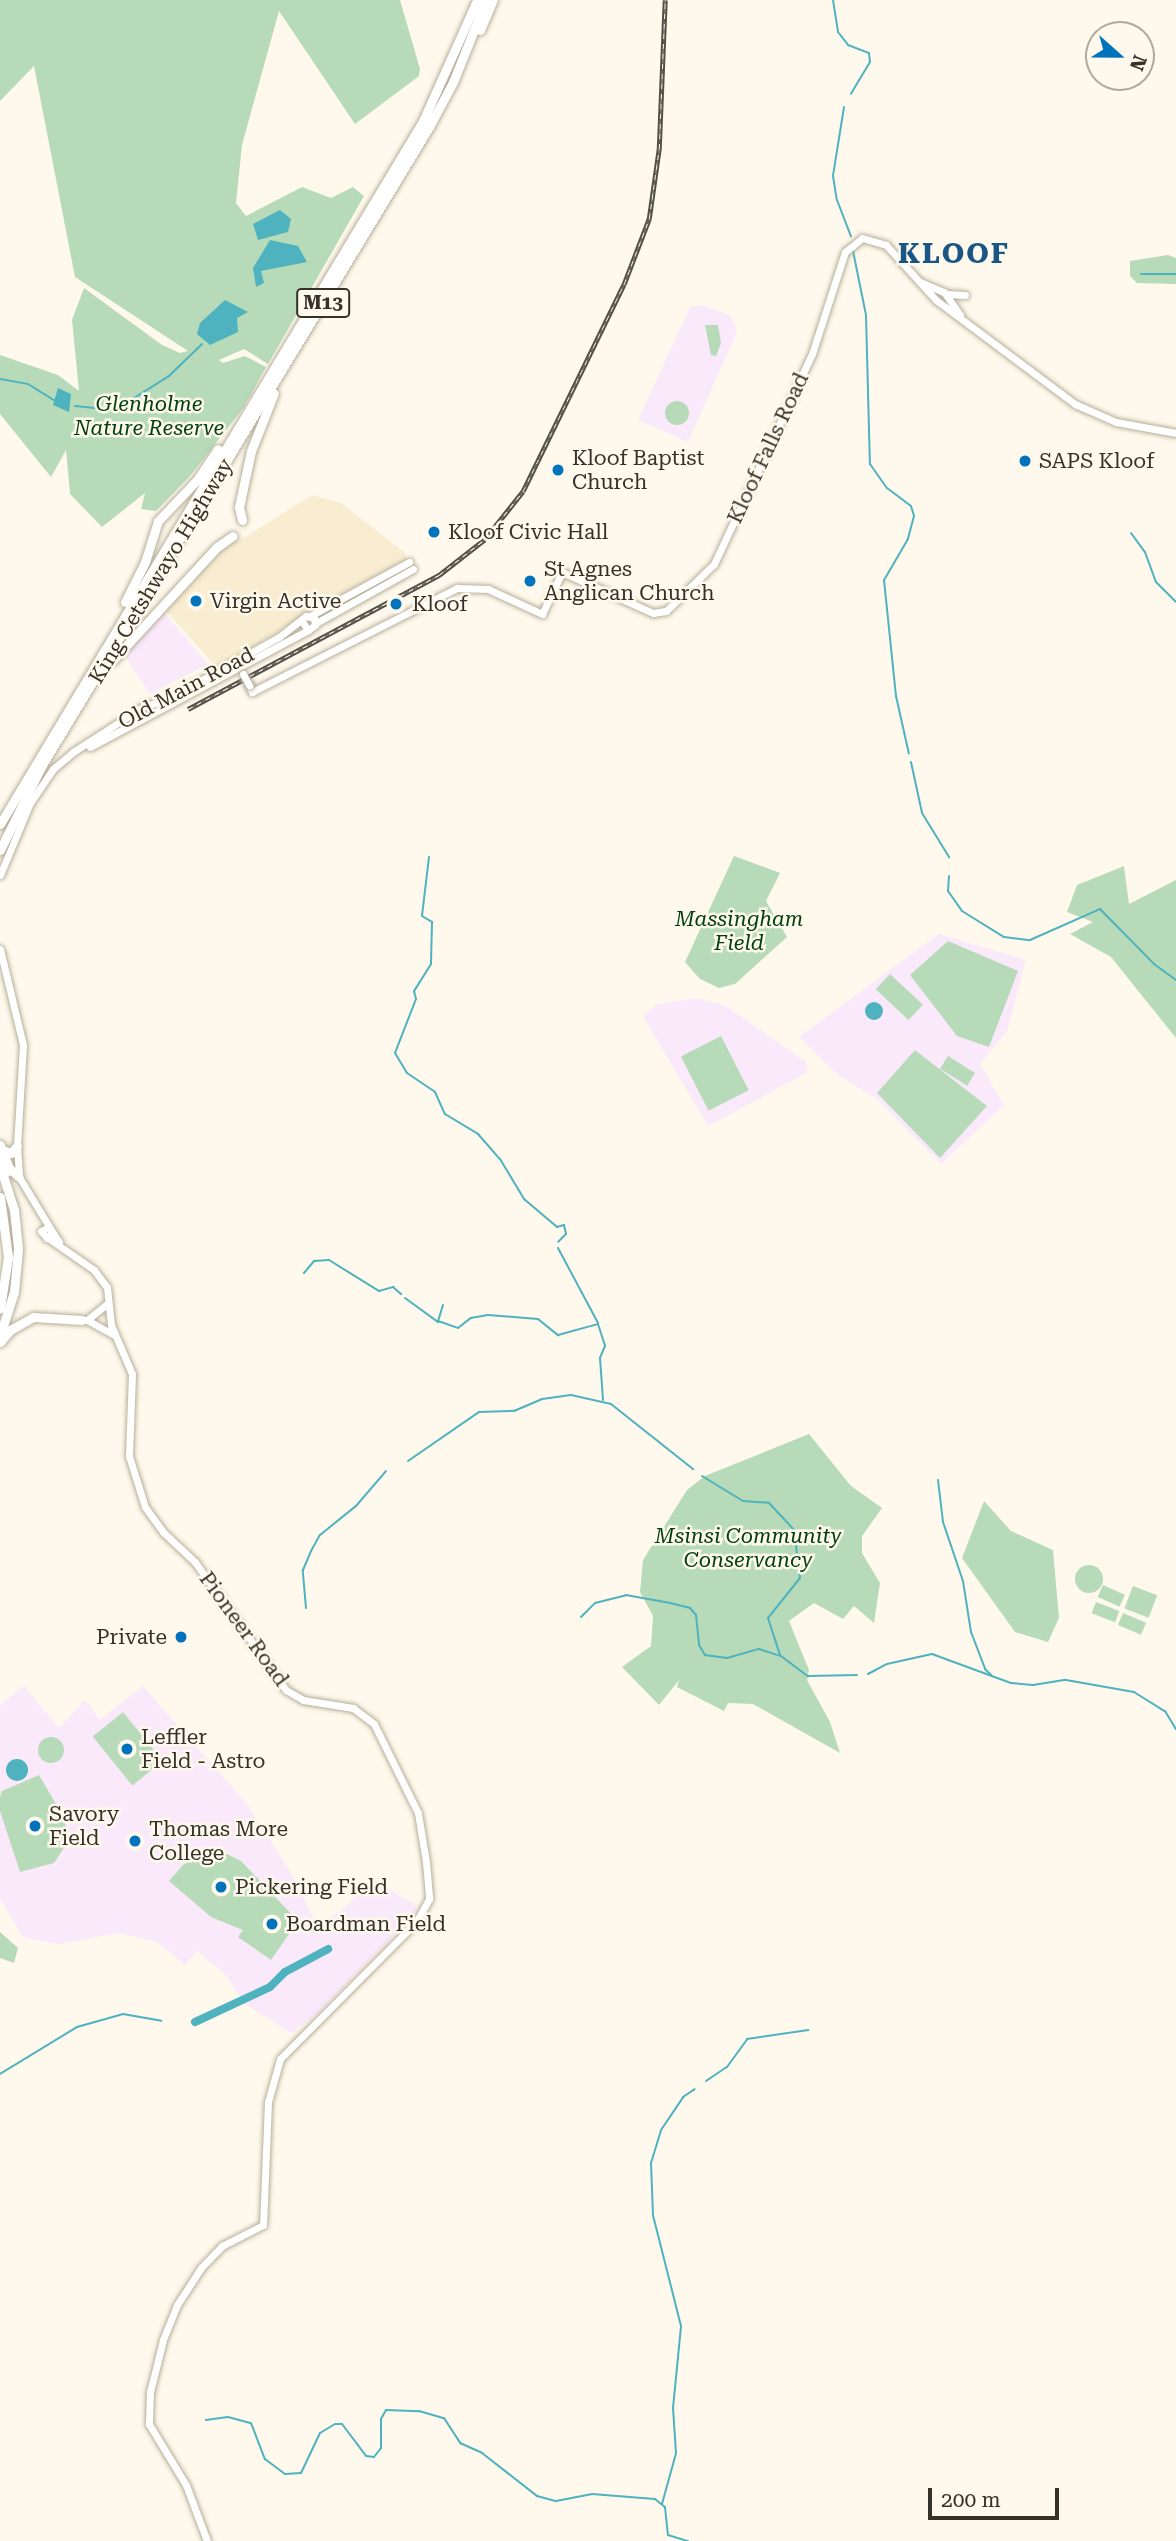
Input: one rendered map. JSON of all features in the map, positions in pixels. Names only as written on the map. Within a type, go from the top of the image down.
[{"type":"highway","name":"King Cetshwayo Highway","points":[[0,824],[105,644],[431,108],[477,0]]},
{"type":"highway","name":"King Cetshwayo Highway","points":[[0,850],[14,814],[302,338],[453,82],[486,0]]},
{"type":"highway","points":[[453,82],[494,0]]},
{"type":"highway","points":[[242,520],[239,507],[255,438],[302,338]]},
{"type":"highway","points":[[105,644],[160,517],[197,481],[251,406]]},
{"type":"highway","points":[[150,523],[154,536]]},
{"type":"highway","points":[[96,678],[160,606],[233,536]]},
{"type":"highway","points":[[1,1149],[10,1153],[17,1146]]},
{"type":"highway","points":[[1,1149],[19,1177]]},
{"type":"highway","points":[[0,1335],[14,1292],[19,1213],[1,1149]]},
{"type":"highway","points":[[0,1166],[18,1236]]},
{"type":"highway","points":[[0,1197],[8,1257],[0,1308]]},
{"type":"highway","points":[[0,1342],[10,1329],[33,1317],[85,1320]]},
{"type":"main road","name":"Kloof Falls Road","points":[[547,604],[562,572],[653,612],[669,609],[714,564],[812,354],[849,247],[862,238],[880,241],[919,282],[964,320],[1087,411],[1116,422],[1176,433]]},
{"type":"main road","name":"Kloof Falls Road","points":[[919,282],[947,294],[964,320]]},
{"type":"main road","points":[[947,294],[965,295]]},
{"type":"main road","points":[[313,619],[411,565]]},
{"type":"main road","points":[[233,671],[243,674],[252,692],[453,589],[488,589],[542,614],[547,604]]},
{"type":"main road","points":[[525,606],[547,604]]},
{"type":"main road","name":"Old Main Road","points":[[0,875],[30,803],[54,769],[125,717],[183,691],[302,621],[313,619]]},
{"type":"main road","name":"Old Main Road","points":[[70,756],[191,695],[285,643],[308,630],[313,619]]},
{"type":"main road","points":[[302,621],[308,630]]},
{"type":"main road","points":[[243,674],[247,664]]},
{"type":"main road","points":[[139,709],[139,715],[146,718]]},
{"type":"main road","points":[[125,717],[135,724]]},
{"type":"main road","points":[[0,949],[23,1045],[17,1146],[19,1177],[48,1231],[99,1276],[107,1287],[108,1303],[85,1320]]},
{"type":"main road","name":"Pioneer Road","points":[[108,1303],[110,1320],[133,1378],[130,1463],[152,1518],[195,1562],[286,1690],[303,1700],[354,1708],[371,1720],[410,1792],[422,1834],[429,1884],[424,1910],[402,1939],[362,1971],[346,1994],[288,2047],[275,2069],[268,2102],[263,2221],[222,2246],[190,2283],[171,2318],[150,2392],[149,2424],[186,2485],[207,2541]]},
{"type":"main road","points":[[85,1320],[110,1320]]},
{"type":"main road","points":[[85,1320],[116,1338]]},
{"type":"shaded area","points":[[702,305],[731,316],[737,332],[688,442],[638,420],[690,307]]},
{"type":"shaded area","points":[[312,495],[341,503],[404,552],[407,560],[323,603],[218,669],[162,606],[223,545],[247,536]]},
{"type":"shaded area","points":[[161,609],[208,664],[150,694],[121,650]]},
{"type":"shaded area","points":[[939,934],[1026,960],[1007,1031],[980,1064],[1004,1105],[941,1164],[877,1099],[837,1074],[799,1037]]},
{"type":"shaded area","points":[[697,998],[726,1006],[806,1062],[808,1072],[708,1126],[643,1016],[657,1004]]},
{"type":"shaded area","name":"Thomas More College","points":[[24,1686],[59,1728],[85,1700],[100,1720],[143,1686],[247,1804],[295,1879],[318,1928],[352,1901],[371,1878],[417,1906],[414,1915],[316,2015],[291,2033],[244,2003],[226,1975],[197,1951],[185,1965],[157,1942],[121,1933],[57,1944],[23,1937],[0,1899],[0,1705]]},
{"type":"green space","name":"Glenholme Nature Reserve","points":[[0,0],[400,0],[420,69],[419,76],[355,124],[279,11],[242,145],[236,203],[246,216],[302,187],[331,198],[353,187],[364,196],[268,364],[244,349],[219,360],[223,363],[245,356],[266,367],[244,407],[190,476],[156,511],[141,509],[145,493],[102,527],[70,494],[66,450],[51,477],[0,414],[0,355],[58,375],[79,391],[72,320],[84,288],[162,345],[180,353],[188,351],[75,277],[34,66],[0,101]]},
{"type":"green space","points":[[1168,255],[1176,258],[1176,284],[1137,283],[1130,276],[1130,261]]},
{"type":"green space","points":[[705,325],[718,325],[721,343],[716,356],[711,355]]},
{"type":"green space","points":[[677,401],[686,404],[689,413],[686,422],[677,425],[668,422],[665,413],[668,404]]},
{"type":"green space","name":"Massingham Field","points":[[734,856],[780,873],[766,901],[787,937],[735,984],[719,988],[700,979],[685,962]]},
{"type":"green space","points":[[1124,866],[1129,904],[1176,880],[1176,1038],[1111,957],[1070,934],[1093,922],[1067,912],[1077,885]]},
{"type":"green space","points":[[948,941],[1018,971],[989,1047],[957,1036],[910,975]]},
{"type":"green space","points":[[890,974],[923,1005],[909,1020],[876,989]]},
{"type":"green space","points":[[721,1036],[749,1090],[709,1111],[681,1056]]},
{"type":"green space","points":[[915,1050],[987,1106],[940,1158],[877,1093]]},
{"type":"green space","points":[[948,1056],[975,1073],[967,1086],[940,1069]]},
{"type":"green space","name":"Msinsi Community Conservancy","points":[[809,1434],[851,1486],[882,1508],[862,1536],[862,1553],[880,1583],[874,1623],[854,1606],[843,1619],[814,1603],[789,1621],[809,1670],[807,1680],[830,1722],[840,1753],[753,1704],[728,1703],[724,1711],[677,1687],[679,1680],[659,1705],[622,1667],[651,1646],[653,1616],[640,1592],[643,1560],[687,1490],[705,1476]]},
{"type":"green space","points":[[984,1501],[1011,1531],[1053,1550],[1059,1618],[1048,1642],[1015,1632],[962,1558]]},
{"type":"green space","points":[[1089,1565],[1099,1569],[1103,1579],[1099,1589],[1089,1593],[1079,1589],[1075,1579],[1079,1569]]},
{"type":"green space","points":[[1103,1585],[1125,1595],[1120,1607],[1098,1597]]},
{"type":"green space","points":[[1133,1586],[1157,1595],[1149,1618],[1124,1608]]},
{"type":"green space","points":[[1096,1602],[1119,1611],[1115,1622],[1092,1613]]},
{"type":"green space","points":[[1123,1613],[1146,1623],[1141,1635],[1118,1625]]},
{"type":"green space","name":"Leffler Field - Astro","points":[[123,1712],[163,1761],[132,1786],[93,1737]]},
{"type":"green space","points":[[51,1737],[60,1741],[64,1750],[60,1759],[51,1763],[42,1759],[38,1750],[42,1741]]},
{"type":"green space","name":"Savory Field","points":[[39,1775],[65,1819],[67,1843],[54,1863],[20,1872],[0,1811],[0,1797],[2,1791]]},
{"type":"green space","name":"Pickering Field","points":[[213,1847],[241,1861],[298,1921],[271,1960],[238,1937],[243,1930],[211,1917],[169,1881],[183,1865]]},
{"type":"green space","points":[[0,1932],[18,1948],[14,1963],[0,1958]]},
{"type":"water","points":[[280,210],[291,219],[288,232],[258,240],[253,224]]},
{"type":"water","points":[[270,240],[298,246],[307,262],[261,271],[264,283],[256,287],[253,268]]},
{"type":"water","points":[[225,300],[248,312],[237,318],[238,332],[210,345],[197,334],[200,323]]},
{"type":"water","points":[[58,388],[71,394],[69,412],[53,405]]},
{"type":"water","points":[[874,1002],[880,1005],[883,1011],[880,1017],[874,1020],[868,1017],[865,1011],[868,1005]]},
{"type":"water","points":[[17,1759],[25,1762],[28,1770],[25,1778],[17,1781],[9,1778],[6,1770],[9,1762]]},
{"type":"waterway","points":[[833,0],[838,32],[848,45],[869,53],[870,62],[851,94]]},
{"type":"waterway","points":[[844,107],[833,176],[837,200],[851,236]]},
{"type":"waterway","points":[[853,251],[866,315],[870,464],[887,488],[911,506],[914,516],[908,539],[884,580],[896,696],[909,754]]},
{"type":"waterway","points":[[1141,274],[1176,274]]},
{"type":"waterway","points":[[75,406],[115,410],[169,376],[202,344]]},
{"type":"waterway","points":[[0,379],[28,384],[54,400]]},
{"type":"waterway","points":[[1131,533],[1145,552],[1156,582],[1176,602]]},
{"type":"waterway","points":[[911,762],[922,813],[949,857]]},
{"type":"waterway","points":[[429,857],[422,916],[432,922],[431,964],[414,991],[416,999],[395,1053],[407,1073],[435,1092],[445,1114],[478,1134],[500,1159],[524,1199],[557,1227],[564,1225],[566,1234],[558,1242]]},
{"type":"waterway","points":[[949,876],[948,891],[962,911],[1004,937],[1030,940],[1100,909],[1154,964],[1176,980]]},
{"type":"waterway","points":[[558,1248],[598,1323]]},
{"type":"waterway","points":[[304,1273],[314,1261],[329,1260],[379,1291],[393,1287],[401,1294]]},
{"type":"waterway","points":[[405,1298],[438,1322]]},
{"type":"waterway","points":[[443,1305],[438,1321],[458,1328],[471,1318],[488,1315],[538,1319],[558,1335],[598,1324],[605,1346],[600,1358],[603,1400]]},
{"type":"waterway","points":[[408,1461],[479,1412],[514,1411],[542,1399],[571,1395],[611,1404],[693,1469]]},
{"type":"waterway","points":[[306,1608],[303,1570],[320,1535],[356,1506],[386,1471]]},
{"type":"waterway","points":[[702,1476],[743,1501],[769,1503],[794,1530],[800,1578],[768,1618],[780,1655]]},
{"type":"waterway","points":[[938,1480],[943,1522],[963,1581],[971,1632],[985,1669],[992,1676]]},
{"type":"waterway","points":[[581,1617],[595,1603],[626,1595],[670,1603],[690,1608],[696,1615],[699,1645],[705,1655],[727,1658],[759,1649],[781,1656],[808,1676],[857,1675]]},
{"type":"waterway","points":[[868,1674],[887,1664],[932,1654],[1011,1683],[1033,1685],[1066,1680],[1134,1692],[1165,1711],[1176,1729]]},
{"type":"waterway","points":[[195,2022],[270,1987],[285,1972],[328,1949]]},
{"type":"waterway","points":[[0,2074],[77,2027],[123,2014],[161,2021]]},
{"type":"waterway","points":[[706,2081],[727,2067],[747,2039],[808,2030]]},
{"type":"waterway","points":[[662,2504],[676,2453],[673,2408],[681,2326],[653,2215],[651,2163],[661,2130],[683,2097],[695,2089]]},
{"type":"waterway","points":[[206,2420],[228,2417],[251,2423],[265,2459],[285,2474],[301,2473],[320,2433],[335,2424],[342,2424],[366,2456],[374,2457],[381,2448],[381,2419],[386,2410],[419,2411],[444,2418],[460,2443],[482,2453],[537,2496],[556,2501],[592,2494],[655,2499],[665,2507],[668,2535],[688,2541]]},
{"type":"railway","points":[[188,709],[439,575],[485,539],[523,491],[624,284],[649,219],[659,149],[665,0]]},
{"type":"place","name":"SAPS Kloof","points":[[1025,461]]},
{"type":"place","name":"Kloof Baptist Church","points":[[558,470]]},
{"type":"place","name":"Kloof Civic Hall","points":[[434,532]]},
{"type":"place","name":"St Agnes Anglican Church","points":[[530,581]]},
{"type":"place","name":"Virgin Active","points":[[196,601]]},
{"type":"place","name":"Kloof","points":[[396,604]]},
{"type":"place","name":"Private","points":[[181,1637]]},
{"type":"place","name":"Leffler Field - Astro","points":[[127,1749]]},
{"type":"place","name":"Savory Field","points":[[35,1826]]},
{"type":"place","name":"Thomas More College","points":[[135,1841]]},
{"type":"place","name":"Pickering Field","points":[[221,1887]]},
{"type":"place","name":"Boardman Field","points":[[272,1924]]},
{"type":"district","name":"KLOOF","points":[[954,254]]}]
